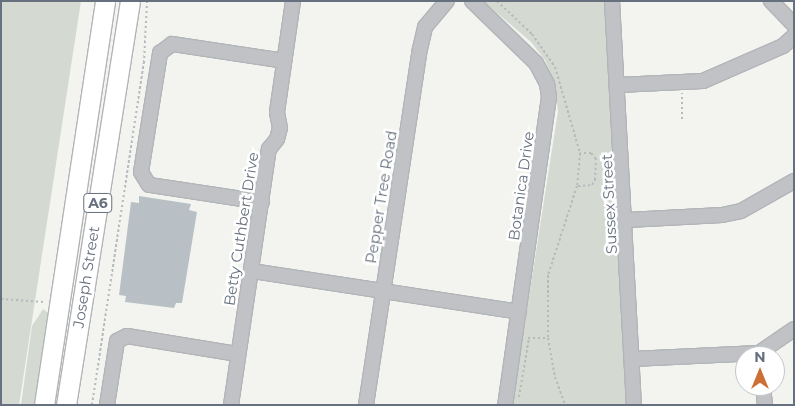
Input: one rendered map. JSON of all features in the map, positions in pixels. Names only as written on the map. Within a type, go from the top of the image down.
[{"type":"highway","name":"Joseph Street","points":[[44,405],[105,1]]},
{"type":"highway","name":"Joseph Street","points":[[66,405],[130,1]]},
{"type":"street","name":"Betty Cuthbert Drive","points":[[231,405],[237,354],[252,271],[269,149],[277,139],[280,128],[276,112],[293,1]]},
{"type":"street","name":"Pepper Tree Road","points":[[366,405],[420,50],[426,27],[446,1]]},
{"type":"street","name":"Botanica Drive","points":[[472,1],[526,51],[547,84],[549,109],[519,312],[523,337],[510,404]]},
{"type":"street","name":"Sussex Street","points":[[612,1],[627,220],[634,405]]},
{"type":"street","points":[[771,1],[794,26]]},
{"type":"street","points":[[618,85],[682,84],[703,81],[783,46],[794,36]]},
{"type":"street","points":[[262,202],[149,185],[142,172],[160,53],[172,44],[284,61]]},
{"type":"street","points":[[627,220],[740,211],[794,181]]},
{"type":"street","points":[[252,271],[519,312]]},
{"type":"street","points":[[771,346],[794,329]]},
{"type":"street","points":[[107,405],[117,341],[128,336],[237,354]]},
{"type":"street","points":[[632,359],[735,355]]},
{"type":"path","points":[[92,405],[144,63],[147,1]]},
{"type":"path","points":[[497,1],[532,34],[555,67],[580,153],[577,186],[548,276],[548,338],[555,377],[565,405]]},
{"type":"path","points":[[682,84],[682,119]]},
{"type":"path","points":[[577,186],[592,185],[595,180],[596,159],[591,153],[580,153]]},
{"type":"path","points":[[510,404],[522,391],[523,337],[548,338]]},
{"type":"shaded area","points":[[1,1],[81,1],[19,405],[1,405]]},
{"type":"shaded area","points":[[483,1],[607,1],[628,405],[512,405],[558,111],[554,81],[545,60],[531,42]]},
{"type":"shaded area","points":[[139,196],[191,204],[189,210],[197,212],[182,303],[176,303],[174,308],[125,302],[126,296],[119,295],[131,202],[139,203]]},
{"type":"shaded area","points":[[43,309],[50,314],[37,405],[21,405],[32,326]]}]
